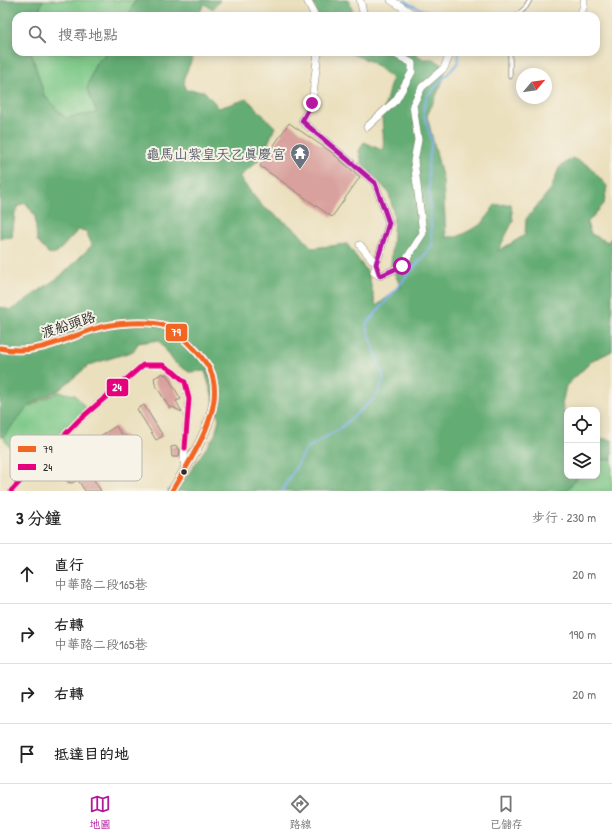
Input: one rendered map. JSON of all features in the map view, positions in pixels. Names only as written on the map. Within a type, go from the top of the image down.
[{"type":"street","points":[[307,0],[313,12]]},
{"type":"street","points":[[360,0],[363,12]]},
{"type":"street","points":[[391,0],[410,12]]},
{"type":"street","points":[[581,12],[584,0]]},
{"type":"street","points":[[318,56],[312,103],[302,121],[375,183],[389,223],[374,272],[380,276],[402,266],[423,233],[414,161],[418,140],[413,105],[422,87],[444,68],[449,56]]},
{"type":"street","points":[[367,127],[396,100],[412,72],[412,63],[399,56]]},
{"type":"street","points":[[360,245],[376,264]]},
{"type":"street","name":"渡船頭路","points":[[0,348],[20,350],[43,348],[96,328],[138,322],[167,326],[194,347],[206,363],[213,379],[213,413],[199,444],[172,491]]},
{"type":"street","points":[[65,435],[78,421],[143,365],[163,365],[185,382],[189,399],[184,471]]},
{"type":"street","points":[[11,491],[21,481]]},
{"type":"lane","points":[[520,12],[526,7],[530,0]]},
{"type":"lane","points":[[510,56],[510,76]]},
{"type":"green space","points":[[0,0],[43,0],[38,12],[12,12],[12,56],[32,56],[44,95],[65,118],[97,113],[87,89],[95,64],[104,56],[192,56],[184,78],[185,90],[204,91],[219,108],[247,99],[275,127],[262,157],[239,177],[262,206],[296,230],[312,248],[347,244],[368,273],[376,306],[401,287],[391,266],[394,215],[389,193],[362,163],[359,151],[364,142],[384,151],[382,116],[392,78],[370,61],[357,56],[419,56],[423,59],[434,59],[444,66],[444,78],[427,116],[443,180],[446,237],[457,237],[482,224],[495,205],[511,204],[513,221],[498,251],[525,235],[526,219],[551,189],[559,168],[572,158],[588,165],[607,186],[604,204],[587,223],[591,234],[608,242],[612,237],[612,351],[592,361],[566,386],[562,404],[564,411],[564,479],[576,479],[566,491],[167,491],[183,482],[215,435],[219,419],[205,371],[189,372],[174,362],[159,340],[138,343],[134,351],[89,365],[59,390],[29,405],[3,437],[0,437],[0,307],[11,310],[62,275],[92,245],[86,231],[78,230],[56,254],[48,253],[37,241],[35,216],[26,203],[19,205],[15,213],[12,237],[0,238]]},
{"type":"green space","points":[[43,0],[136,0],[130,12],[38,12]]},
{"type":"green space","points":[[136,0],[220,0],[213,9],[204,4],[200,12],[130,12]]},
{"type":"green space","points":[[312,0],[348,0],[353,12],[316,12]]},
{"type":"green space","points":[[32,56],[104,56],[95,64],[97,113],[65,118],[44,95]]},
{"type":"green space","points":[[59,392],[75,395],[87,410],[60,435],[10,435],[10,447],[2,436],[19,411]]},
{"type":"green space","points":[[600,438],[612,440],[612,459],[600,461]]},
{"type":"green space","points":[[612,459],[612,491],[566,491],[576,479],[600,479],[600,461]]},
{"type":"building","name":"龜馬山紫皇天乙真慶宮","points":[[289,123],[331,152],[360,177],[332,217],[260,166]]},
{"type":"building","points":[[163,373],[164,375],[166,374],[181,399],[176,401],[182,412],[172,407],[170,409],[154,382],[154,378]]},
{"type":"building","points":[[144,405],[163,436],[156,440],[137,409]]},
{"type":"building","points":[[116,426],[123,435],[102,435]]},
{"type":"building","points":[[177,446],[177,449],[180,449],[179,457],[172,457],[171,447]]},
{"type":"building","points":[[68,481],[76,481],[72,483]]},
{"type":"building","points":[[79,481],[95,481],[101,491],[85,491]]},
{"type":"waterway","points":[[405,0],[409,4],[429,12]]},
{"type":"waterway","points":[[282,491],[307,448],[339,429],[376,397],[384,379],[366,325],[432,246],[428,165],[432,141],[423,111],[427,96],[457,64],[459,56]]},
{"type":"transit line","name":"79","points":[[0,348],[25,350],[48,346],[101,327],[130,323],[159,324],[170,328],[180,335],[207,365],[212,376],[215,393],[213,407],[202,437],[172,491]]},
{"type":"transit line","name":"24","points":[[65,435],[78,421],[143,365],[163,365],[185,382],[189,399],[185,448]]},
{"type":"transit line","name":"24","points":[[11,491],[21,481]]},
{"type":"place","name":"龜馬山紫皇天乙真慶宮","points":[[300,170]]},
{"type":"route","points":[[312,103],[302,121],[375,183],[389,223],[376,264],[380,276],[402,266]]}]
